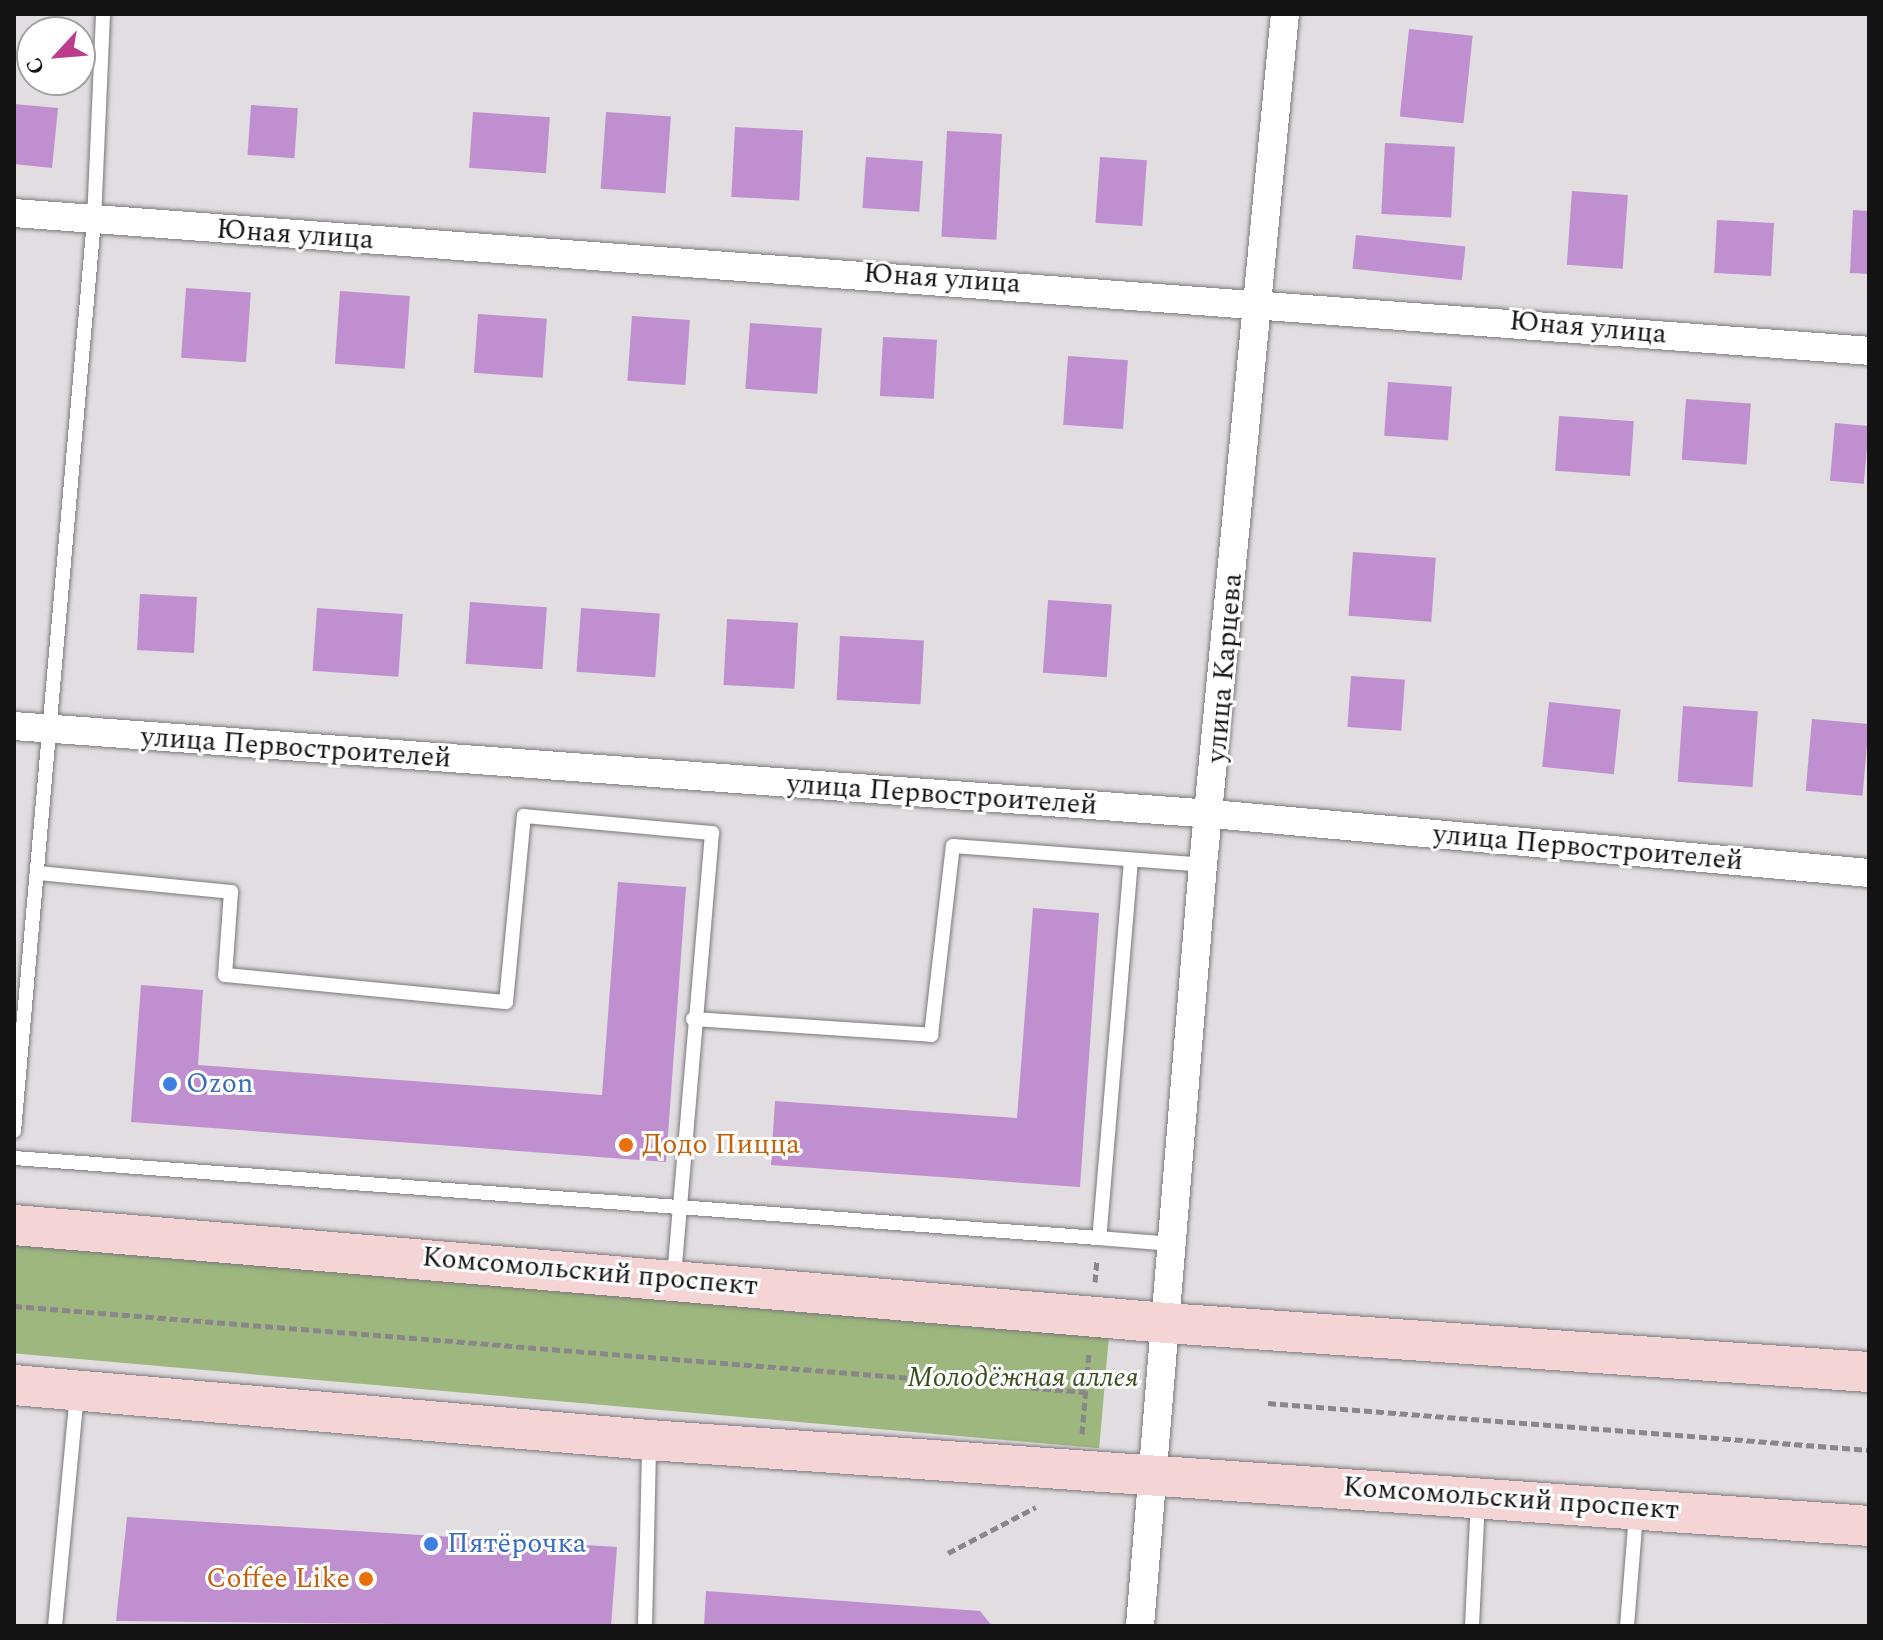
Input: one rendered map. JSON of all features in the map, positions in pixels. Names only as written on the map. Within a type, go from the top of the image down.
[{"type":"main road","name":"Комсомольский проспект","points":[[14,1225],[674,1278],[1166,1323],[1869,1372]]},
{"type":"main road","name":"Комсомольский проспект","points":[[14,1385],[649,1440],[1869,1526]]},
{"type":"street","name":"улица Карцева","points":[[1166,1323],[1203,865],[1212,814],[1285,14]]},
{"type":"street","name":"Юная улица","points":[[14,213],[1257,301],[1869,351]]},
{"type":"street","name":"улица Первостроителей","points":[[14,726],[1212,814],[1869,873]]},
{"type":"street","points":[[1140,1626],[1166,1323]]},
{"type":"lane","points":[[14,1131],[52,730],[94,221],[103,14]]},
{"type":"lane","points":[[38,873],[231,892],[225,975],[506,1002],[524,816],[712,833],[693,1019],[674,1278]]},
{"type":"lane","points":[[693,1019],[931,1035],[953,846],[1203,865]]},
{"type":"lane","points":[[1099,1238],[1131,860]]},
{"type":"lane","points":[[14,1158],[1172,1244]]},
{"type":"lane","points":[[55,1626],[77,1391]]},
{"type":"lane","points":[[645,1626],[649,1440]]},
{"type":"lane","points":[[1472,1626],[1479,1497]]},
{"type":"lane","points":[[1627,1626],[1637,1509]]},
{"type":"path","points":[[14,1306],[1086,1392]]},
{"type":"path","points":[[1082,1442],[1090,1341]]},
{"type":"path","points":[[1268,1403],[1869,1450]]},
{"type":"path","points":[[948,1553],[1051,1503]]},
{"type":"green space","name":"Молодёжная аллея","points":[[14,1242],[1109,1338],[1099,1448],[14,1353]]},
{"type":"building","points":[[1409,29],[1473,36],[1463,123],[1400,117]]},
{"type":"building","points":[[14,104],[58,108],[52,168],[14,164]]},
{"type":"building","points":[[251,105],[298,108],[294,158],[248,155]]},
{"type":"building","points":[[473,112],[550,117],[546,173],[469,168]]},
{"type":"building","points":[[606,112],[671,117],[665,193],[601,189]]},
{"type":"building","points":[[735,127],[803,131],[799,200],[731,197]]},
{"type":"building","points":[[947,131],[1002,134],[996,240],[941,237]]},
{"type":"building","points":[[1385,143],[1455,147],[1451,218],[1381,214]]},
{"type":"building","points":[[866,157],[923,161],[919,212],[862,208]]},
{"type":"building","points":[[1100,157],[1147,160],[1142,226],[1095,223]]},
{"type":"building","points":[[1572,191],[1628,195],[1623,269],[1567,265]]},
{"type":"building","points":[[1853,210],[1869,211],[1869,274],[1850,273]]},
{"type":"building","points":[[1717,220],[1774,223],[1771,276],[1714,273]]},
{"type":"building","points":[[1356,235],[1465,246],[1462,280],[1352,269]]},
{"type":"building","points":[[186,288],[251,293],[246,362],[181,358]]},
{"type":"building","points":[[340,291],[410,296],[405,369],[335,364]]},
{"type":"building","points":[[478,314],[547,319],[543,378],[474,373]]},
{"type":"building","points":[[632,316],[690,320],[685,385],[627,381]]},
{"type":"building","points":[[750,323],[822,328],[817,394],[745,389]]},
{"type":"building","points":[[883,337],[937,340],[934,399],[880,396]]},
{"type":"building","points":[[1068,356],[1128,360],[1123,429],[1063,425]]},
{"type":"building","points":[[1388,382],[1452,386],[1448,440],[1384,436]]},
{"type":"building","points":[[1686,399],[1751,404],[1747,464],[1682,460]]},
{"type":"building","points":[[1559,416],[1634,421],[1630,476],[1555,471]]},
{"type":"building","points":[[1835,423],[1869,426],[1864,484],[1830,481]]},
{"type":"building","points":[[1353,552],[1436,558],[1431,622],[1349,616]]},
{"type":"building","points":[[140,594],[197,597],[194,653],[137,650]]},
{"type":"building","points":[[1048,600],[1112,604],[1107,677],[1043,673]]},
{"type":"building","points":[[470,602],[547,607],[542,669],[466,664]]},
{"type":"building","points":[[317,608],[403,614],[398,677],[313,671]]},
{"type":"building","points":[[581,608],[660,614],[655,677],[577,672]]},
{"type":"building","points":[[727,619],[798,623],[794,689],[724,685]]},
{"type":"building","points":[[840,636],[924,640],[921,704],[837,700]]},
{"type":"building","points":[[1351,676],[1405,680],[1401,731],[1347,727]]},
{"type":"building","points":[[1549,702],[1621,710],[1614,774],[1542,767]]},
{"type":"building","points":[[1683,706],[1758,711],[1753,787],[1678,782]]},
{"type":"building","points":[[1812,719],[1869,724],[1863,796],[1806,791]]},
{"type":"building","points":[[618,882],[686,887],[666,1162],[131,1122],[141,985],[203,990],[198,1065],[602,1095]]},
{"type":"building","points":[[1033,908],[1099,913],[1080,1187],[771,1165],[775,1101],[1017,1118]]},
{"type":"building","points":[[127,1517],[617,1547],[611,1626],[116,1621]]},
{"type":"building","points":[[706,1591],[980,1611],[992,1626],[704,1626]]},
{"type":"place","name":"Ozon","points":[[170,1084]]},
{"type":"place","name":"Додо Пицца","points":[[626,1145]]},
{"type":"place","name":"Пятёрочка","points":[[431,1544]]},
{"type":"place","name":"Coffee Like","points":[[366,1579]]}]
